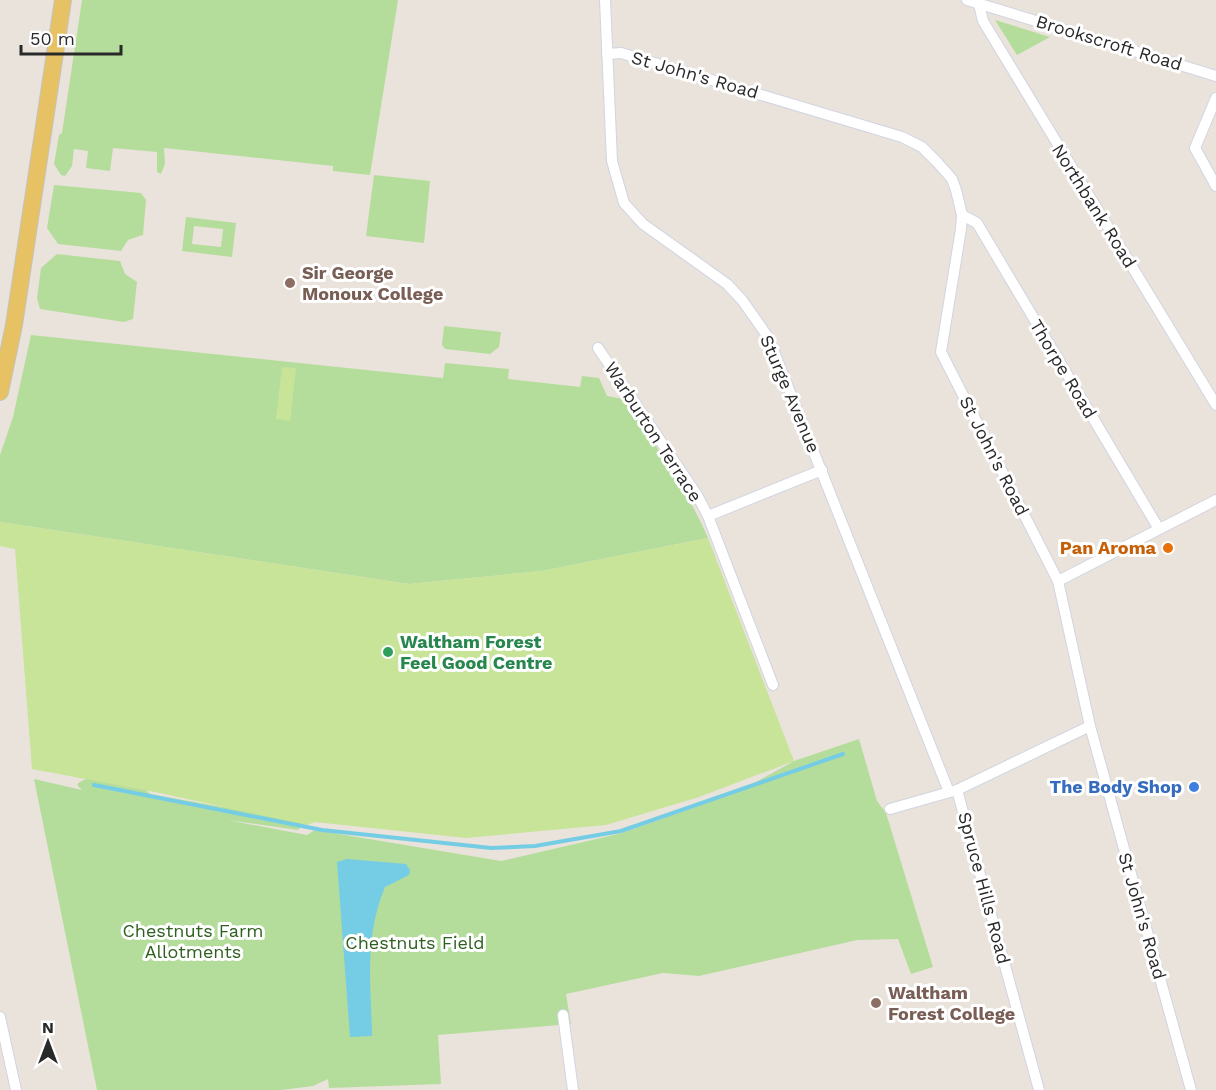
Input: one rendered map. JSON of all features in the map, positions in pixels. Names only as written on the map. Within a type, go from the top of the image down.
[{"type":"main road","points":[[0,392],[14,325],[63,0]]},
{"type":"street","name":"Sturge Avenue","points":[[605,0],[612,161],[624,203],[643,224],[727,284],[754,316],[776,355],[953,791]]},
{"type":"street","name":"Brookscroft Road","points":[[967,0],[1216,76]]},
{"type":"street","name":"Northbank Road","points":[[980,4],[982,21],[1216,405]]},
{"type":"street","name":"St John's Road","points":[[607,54],[621,53],[902,137],[922,147],[952,179],[962,215],[941,352],[1058,581],[1090,726],[1191,1090]]},
{"type":"street","points":[[1216,98],[1195,148],[1216,186]]},
{"type":"street","name":"Thorpe Road","points":[[962,215],[977,223],[1159,529]]},
{"type":"street","name":"Warburton Terrace","points":[[598,348],[697,495],[708,516],[773,685]]},
{"type":"street","name":"Warburton Terrace","points":[[708,516],[822,470]]},
{"type":"street","points":[[1058,581],[1216,500]]},
{"type":"street","name":"Spruce Hills Road","points":[[890,809],[953,791],[1090,726]]},
{"type":"street","name":"Spruce Hills Road","points":[[953,791],[1039,1090]]},
{"type":"street","points":[[563,1015],[573,1090]]},
{"type":"street","points":[[0,1017],[16,1090]]},
{"type":"green space","points":[[82,0],[398,0],[370,175],[333,171],[333,166],[164,148],[165,164],[161,174],[157,172],[157,152],[113,148],[110,171],[86,168],[88,151],[74,149],[72,166],[65,176],[61,175],[54,164],[59,135],[62,133]]},
{"type":"green space","points":[[995,20],[1050,37],[1017,55]]},
{"type":"green space","points":[[374,175],[430,181],[424,243],[366,236]]},
{"type":"green space","points":[[54,185],[141,193],[146,200],[143,235],[128,240],[121,251],[58,244],[47,228]]},
{"type":"green space","points":[[186,217],[236,223],[232,257],[182,251]],"holes":[[[194,226],[223,229],[221,247],[192,244]]]},
{"type":"green space","points":[[57,254],[120,261],[125,274],[137,282],[133,319],[124,322],[40,309],[37,298],[41,268]]},
{"type":"green space","points":[[444,326],[501,332],[499,347],[490,354],[445,349],[442,345]]},
{"type":"green space","points":[[31,335],[443,378],[445,363],[509,369],[508,379],[580,387],[582,376],[599,378],[607,396],[623,399],[647,432],[680,484],[708,538],[542,571],[409,584],[0,522],[0,455],[13,417]]},
{"type":"green space","points":[[282,367],[296,368],[290,421],[276,419]]},
{"type":"green space","name":"Waltham Forest Feel Good Centre","points":[[0,522],[409,584],[542,571],[708,538],[794,761],[699,797],[606,825],[466,838],[315,822],[307,825],[160,793],[32,769],[15,549],[0,546]]},
{"type":"green space","name":"Chestnuts Field","points":[[859,739],[877,801],[886,813],[933,967],[911,974],[898,939],[857,940],[699,976],[663,973],[566,994],[571,1024],[438,1035],[441,1084],[329,1088],[328,1079],[313,1086],[281,1090],[97,1090],[34,779],[82,790],[77,785],[82,781],[97,777],[125,780],[139,784],[150,794],[306,822],[298,830],[227,820],[307,835],[315,830],[501,861],[622,833],[738,792],[794,761]]},
{"type":"water","points":[[347,859],[406,864],[410,870],[409,875],[385,887],[378,906],[370,960],[372,1036],[350,1037],[337,862]]},
{"type":"waterway","points":[[94,785],[322,830],[491,848],[535,846],[621,831],[843,754]]},
{"type":"place","name":"Sir George Monoux College","points":[[290,283]]},
{"type":"place","name":"Pan Aroma","points":[[1168,548]]},
{"type":"place","name":"Waltham Forest Feel Good Centre","points":[[388,652]]},
{"type":"place","name":"The Body Shop","points":[[1194,787]]},
{"type":"place","name":"Waltham Forest College","points":[[876,1003]]},
{"type":"park label","name":"Chestnuts Farm Allotments","points":[[193,941]]}]
